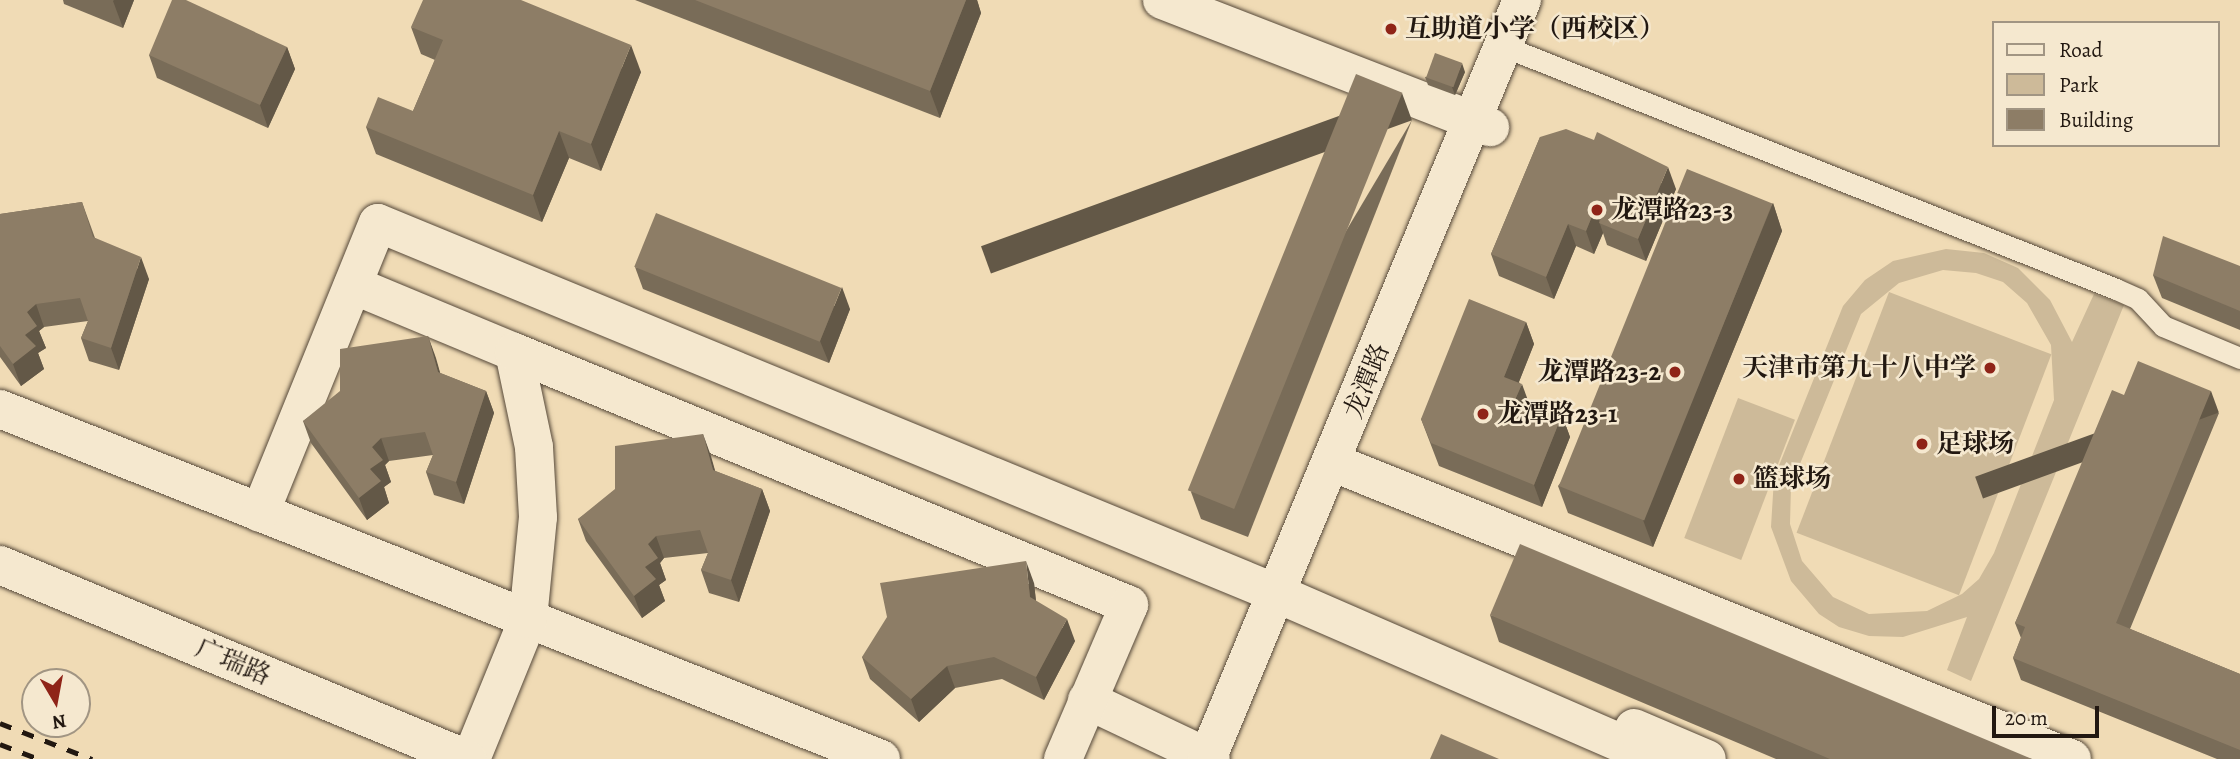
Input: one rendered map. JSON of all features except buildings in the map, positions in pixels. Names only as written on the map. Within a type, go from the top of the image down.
[{"type":"street","points":[[1162,0],[1481,124]]},
{"type":"street","name":"龙潭路","points":[[1512,51],[1522,0]]},
{"type":"street","name":"龙潭路","points":[[1214,759],[1292,596],[1512,51],[1544,0]]},
{"type":"street","points":[[260,513],[378,223],[1292,596],[1707,759]]},
{"type":"street","points":[[353,285],[1129,605],[1063,759]]},
{"type":"street","points":[[469,759],[528,619],[537,505],[534,447],[513,352]]},
{"type":"street","points":[[0,409],[881,759]]},
{"type":"street","points":[[1343,467],[2072,759]]},
{"type":"street","name":"广瑞路","points":[[0,565],[469,759]]},
{"type":"street","points":[[1292,596],[1658,759]]},
{"type":"street","points":[[1087,700],[1214,759]]},
{"type":"lane","points":[[1512,51],[2116,289],[2138,299],[2163,326],[2240,358]]},
{"type":"green space","points":[[1946,249],[1984,253],[2018,268],[2050,300],[2072,342],[2094,294],[2124,305],[1971,681],[1947,670],[1967,617],[1903,637],[1869,636],[1839,627],[1819,614],[1791,581],[1771,527],[1774,478],[1843,306],[1865,280],[1893,261]],"holes":[[[1943,270],[1976,273],[2003,282],[2027,303],[2051,345],[2054,400],[1994,553],[1979,579],[1962,594],[1927,611],[1869,614],[1833,597],[1802,561],[1790,524],[1791,486],[1861,314],[1899,283]]]},
{"type":"green space","name":"足球场","points":[[1889,292],[2051,354],[1959,595],[1797,533]]},
{"type":"green space","name":"篮球场","points":[[1738,398],[1795,420],[1741,560],[1684,538]]},
{"type":"railway","points":[[0,723],[92,759]]},
{"type":"railway","points":[[0,744],[39,759]]},
{"type":"place","name":"互助道小学（西校区）","points":[[1391,29]]},
{"type":"place","name":"龙潭路23-3","points":[[1597,210]]},
{"type":"place","name":"天津市第九十八中学","points":[[1990,368]]},
{"type":"place","name":"龙潭路23-2","points":[[1675,372]]},
{"type":"place","name":"龙潭路23-1","points":[[1483,414]]},
{"type":"place","name":"足球场","points":[[1922,444]]},
{"type":"place","name":"篮球场","points":[[1739,479]]}]
